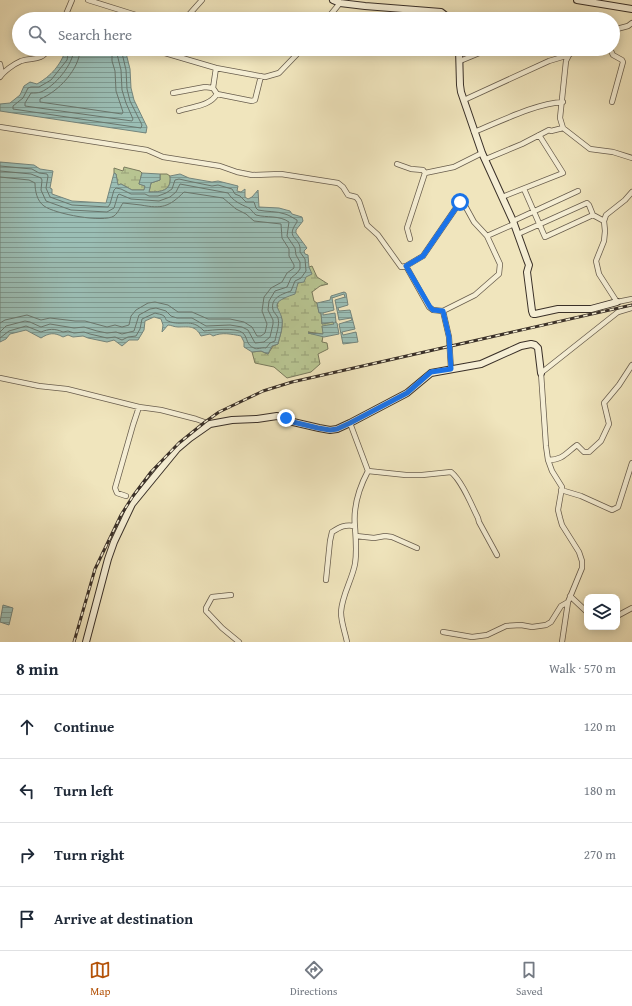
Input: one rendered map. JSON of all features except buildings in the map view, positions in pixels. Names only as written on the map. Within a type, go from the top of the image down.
[{"type":"street","points":[[67,12],[72,0]]},
{"type":"street","points":[[88,0],[126,12]]},
{"type":"street","points":[[191,12],[202,0]]},
{"type":"street","points":[[333,0],[340,3],[441,12]]},
{"type":"street","points":[[577,0],[632,9]]},
{"type":"street","points":[[333,12],[340,3]]},
{"type":"street","points":[[620,28],[632,24]]},
{"type":"street","points":[[0,64],[1,75],[21,61],[36,59],[43,56]]},
{"type":"street","points":[[175,56],[216,68],[261,76],[272,76],[278,73],[295,56]]},
{"type":"street","points":[[460,56],[460,85],[474,132],[482,153],[514,222],[529,265],[527,272],[533,314],[558,309],[591,309],[617,302],[632,300]]},
{"type":"street","points":[[460,61],[472,56]]},
{"type":"street","points":[[464,100],[549,61],[566,56]]},
{"type":"street","points":[[568,56],[566,61],[563,102],[560,118],[563,128],[590,149],[613,152],[632,158]]},
{"type":"street","points":[[612,102],[623,62],[615,56]]},
{"type":"street","points":[[216,68],[213,88],[217,94],[252,101],[255,100],[261,76]]},
{"type":"street","points":[[173,93],[205,87],[213,88]]},
{"type":"street","points":[[179,111],[209,102],[214,99],[217,94]]},
{"type":"street","points":[[474,132],[543,105],[563,102]]},
{"type":"street","points":[[0,127],[147,150],[163,157],[220,166],[252,175],[281,174],[338,183],[343,186],[348,195],[359,201],[367,225],[378,235],[401,267],[406,266],[423,256],[460,202],[463,202],[465,203],[474,222],[487,236],[500,264],[499,274],[475,296],[443,311],[433,310],[430,307],[406,266]]},
{"type":"street","points":[[486,159],[549,130],[551,131],[563,128]]},
{"type":"street","points":[[502,197],[563,173],[539,135]]},
{"type":"street","points":[[396,164],[411,170],[423,170],[425,173],[454,167],[482,153]]},
{"type":"street","points":[[410,239],[407,228],[425,173]]},
{"type":"street","points":[[524,188],[545,237],[593,215]]},
{"type":"street","points":[[487,236],[578,191]]},
{"type":"street","points":[[617,302],[599,274],[596,265],[597,257],[604,241],[604,221],[606,215],[625,200],[632,192]]},
{"type":"street","points":[[518,234],[587,203],[593,215],[604,221]]},
{"type":"street","points":[[541,373],[618,312],[632,308]]},
{"type":"street","points":[[443,311],[449,337],[451,369]]},
{"type":"street","points":[[86,642],[112,548],[132,504],[177,449],[210,424],[232,420],[257,419],[277,416],[304,425],[330,430],[350,423],[407,393],[431,372],[481,364],[521,346],[531,344],[538,348],[548,460],[552,471],[561,484],[558,510],[562,525],[580,552],[582,561],[582,568],[568,602],[562,642]]},
{"type":"street","points":[[548,460],[563,458],[577,445],[584,452],[589,452],[601,441],[609,424],[604,403],[619,385],[632,365]]},
{"type":"street","points":[[0,378],[39,386],[67,389],[139,408],[161,410],[210,424]]},
{"type":"street","points":[[126,496],[117,493],[115,488],[139,408]]},
{"type":"street","points":[[347,642],[341,610],[355,565],[356,503],[368,471],[350,423]]},
{"type":"street","points":[[561,490],[581,496],[614,510],[618,507],[632,463]]},
{"type":"street","points":[[368,471],[406,475],[451,472],[465,492],[497,555]]},
{"type":"street","points":[[326,580],[332,532],[342,526],[355,526]]},
{"type":"street","points":[[356,536],[374,538],[385,536],[392,537],[416,548]]},
{"type":"street","points":[[231,595],[212,597],[206,611],[222,628],[239,642]]},
{"type":"street","points":[[570,596],[584,609]]},
{"type":"street","points":[[442,632],[472,637],[487,635],[506,626],[521,625],[532,627],[546,625],[551,622],[561,606],[568,602]]},
{"type":"street","points":[[620,614],[632,608]]},
{"type":"green space","points":[[124,167],[140,171],[142,173],[139,184],[145,186],[144,190],[132,190],[121,184],[118,185],[114,168],[123,171]]},
{"type":"green space","points":[[160,174],[167,174],[170,176],[169,185],[165,190],[149,192],[151,183],[160,180]]},
{"type":"green space","points":[[312,266],[317,277],[328,284],[320,286],[312,292],[314,301],[317,303],[319,312],[321,313],[322,324],[333,322],[334,324],[324,334],[308,332],[323,336],[322,342],[327,343],[328,349],[318,354],[320,364],[311,372],[287,378],[274,367],[255,363],[252,352],[261,351],[268,354],[273,346],[278,344],[282,330],[282,323],[277,306],[278,303],[282,297],[295,290],[309,267]]},
{"type":"water","points":[[63,56],[127,56],[134,100],[147,127],[146,133],[0,111],[0,104],[10,103],[20,95],[24,86],[30,82],[37,84],[47,77]]},
{"type":"water","points":[[0,162],[34,165],[40,169],[53,171],[50,188],[52,189],[52,194],[72,201],[106,203],[114,173],[116,174],[118,185],[121,184],[132,190],[144,190],[145,186],[139,184],[142,173],[160,174],[160,180],[151,183],[149,192],[165,190],[169,185],[170,176],[180,174],[189,178],[212,182],[218,181],[238,186],[237,191],[241,192],[245,189],[245,197],[248,199],[258,190],[259,207],[279,208],[290,211],[292,214],[302,217],[303,221],[296,230],[296,233],[307,248],[304,251],[305,254],[308,255],[309,267],[312,274],[306,277],[304,282],[298,283],[295,294],[279,301],[277,304],[282,320],[282,330],[278,344],[272,346],[268,354],[261,351],[252,352],[244,347],[244,342],[241,336],[223,334],[213,336],[210,334],[201,336],[199,332],[191,327],[177,327],[168,325],[162,332],[163,325],[161,319],[154,317],[145,321],[144,330],[138,340],[129,340],[122,346],[114,340],[107,342],[83,336],[73,337],[68,335],[63,337],[57,334],[52,334],[41,338],[26,330],[10,334],[6,339],[0,342]]},
{"type":"water","points":[[344,292],[346,293],[348,305],[338,308],[339,311],[350,310],[355,329],[342,332],[343,335],[356,332],[358,342],[343,344],[339,324],[352,320],[351,318],[339,320],[335,300],[345,297],[344,294],[332,298],[334,310],[323,313],[323,315],[335,313],[335,322],[337,323],[339,334],[324,337],[308,333],[323,334],[322,326],[334,324],[333,322],[322,324],[321,313],[319,313],[317,303],[330,300],[331,296]]},
{"type":"water","points":[[3,605],[13,608],[9,625],[0,622]]},
{"type":"railway","points":[[74,642],[95,569],[121,515],[151,472],[179,443],[219,412],[263,391],[292,382],[632,305]]},
{"type":"route","points":[[286,418],[304,425],[330,430],[337,429],[407,393],[431,372],[451,369],[449,337],[443,311],[433,310],[430,307],[406,266],[423,256],[460,202]]}]
